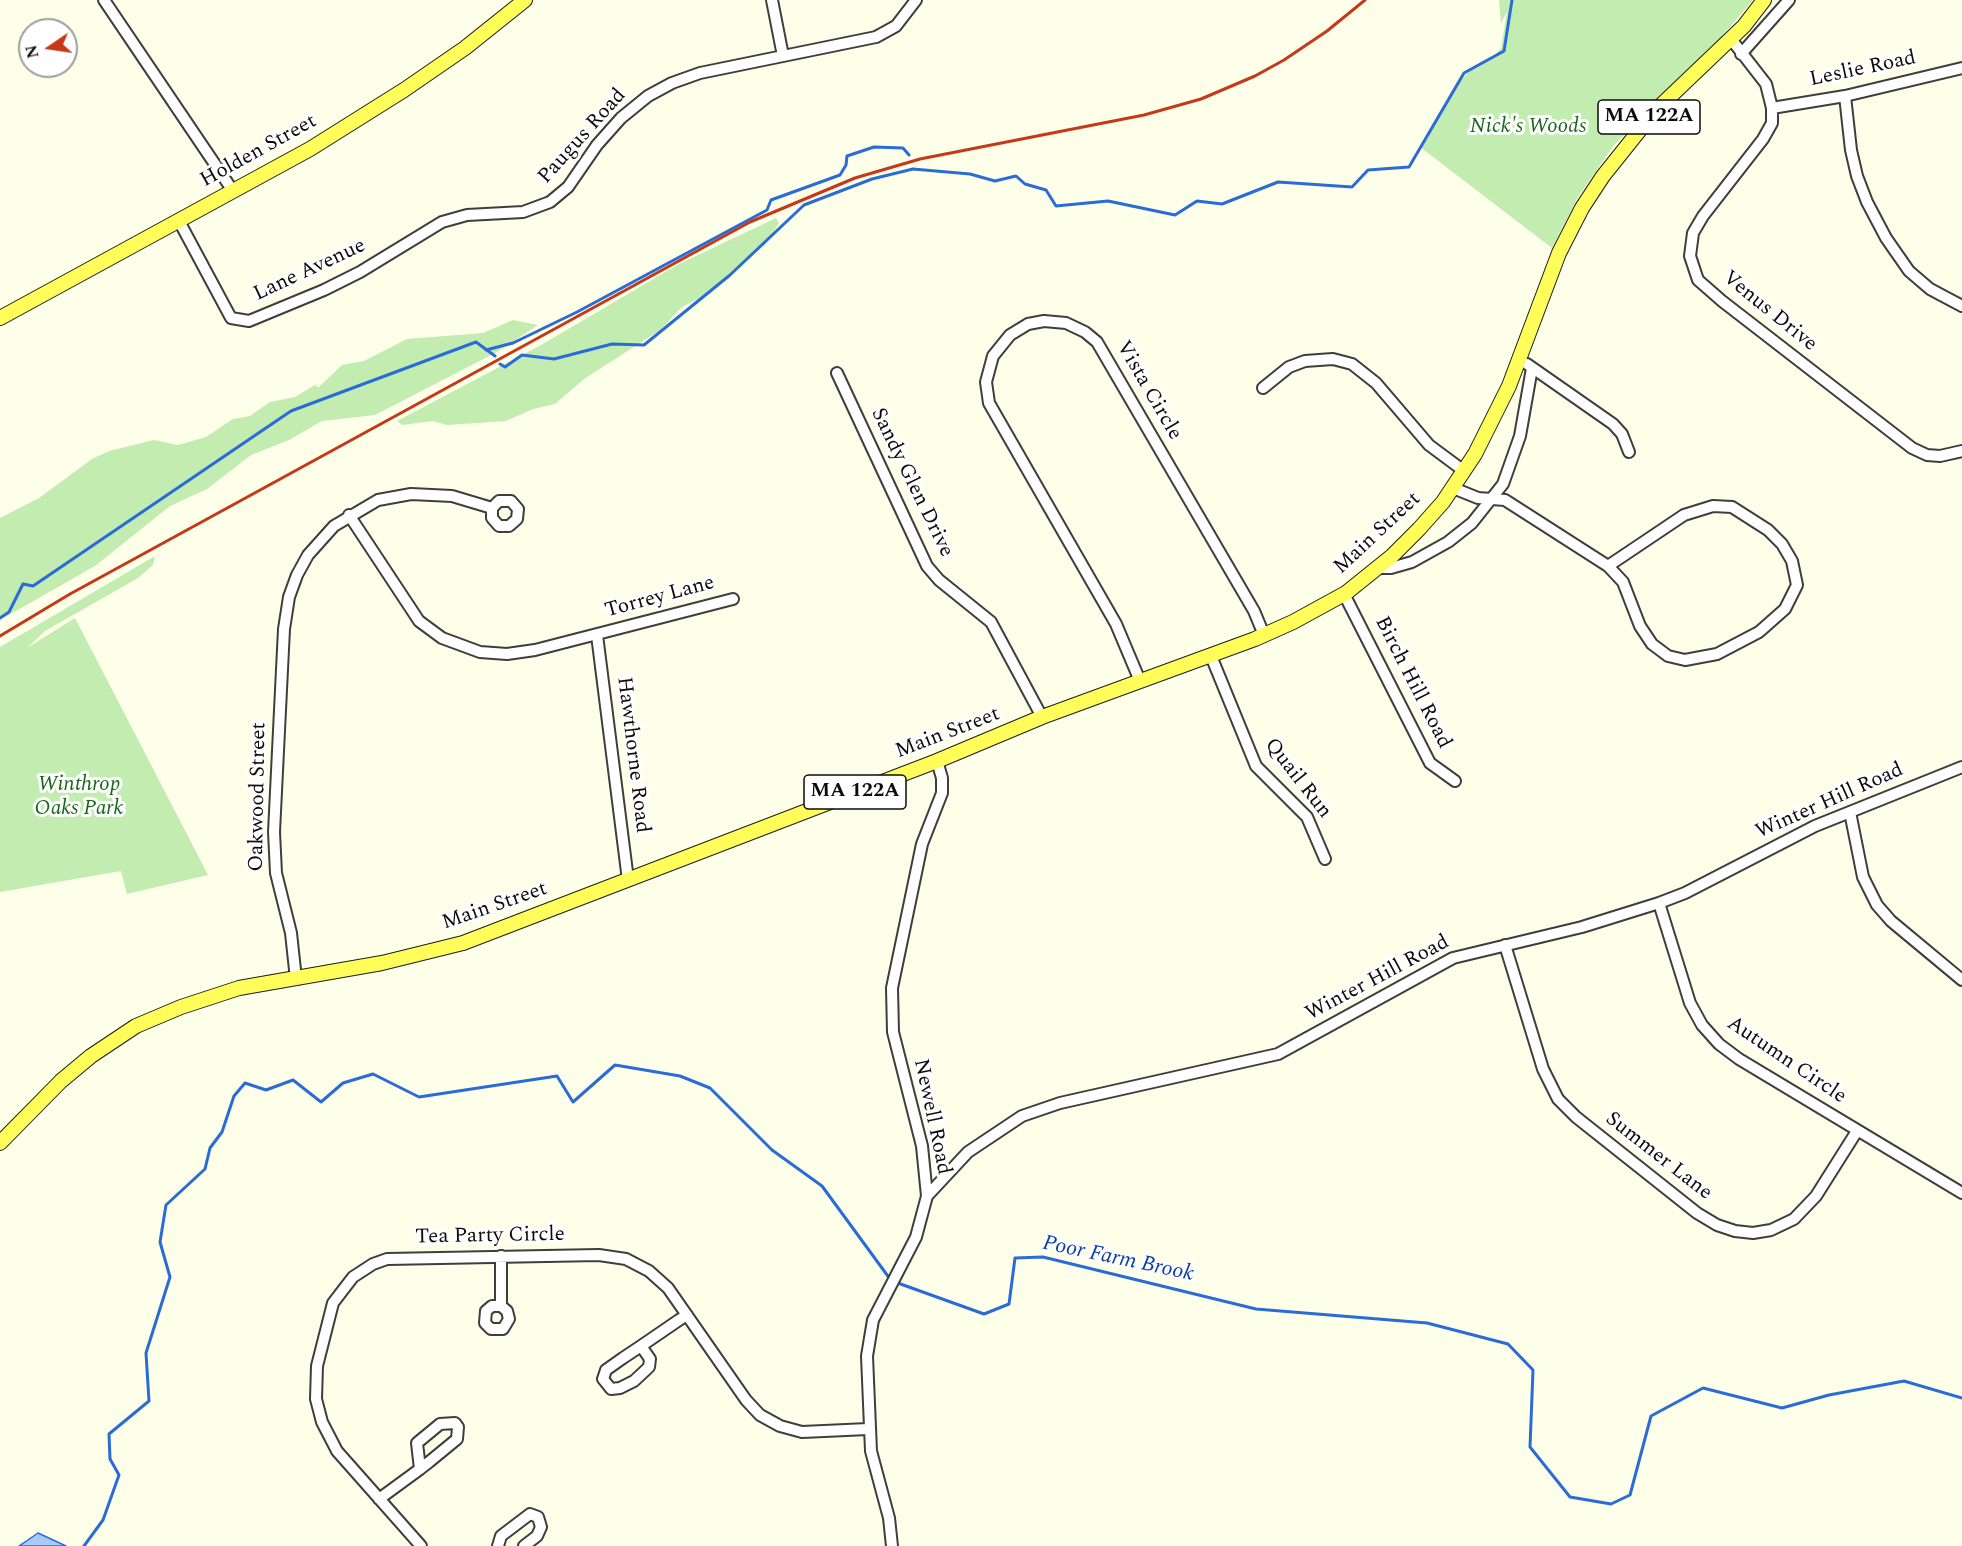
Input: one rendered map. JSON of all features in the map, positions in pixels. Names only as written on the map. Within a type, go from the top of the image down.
[{"type":"main road","name":"Holden Street","points":[[0,318],[310,148],[395,96],[465,48],[525,0]]},
{"type":"main road","name":"MA 122A","points":[[1731,39],[1764,0]]},
{"type":"main road","name":"Main Street","points":[[0,1143],[75,1068],[136,1026],[221,993],[382,963],[463,943],[937,761],[1042,717],[1211,656],[1264,635],[1344,594],[1378,568],[1407,541],[1453,488],[1495,417],[1559,254],[1592,192],[1641,127],[1669,96],[1731,39]]},
{"type":"street","points":[[104,0],[232,191]]},
{"type":"street","points":[[772,0],[783,56]]},
{"type":"street","name":"Paugus Road","points":[[406,244],[432,226],[458,216],[523,212],[544,205],[568,187],[608,131],[648,96],[688,76],[883,34],[902,20],[916,0]]},
{"type":"street","points":[[1741,54],[1789,0]]},
{"type":"street","points":[[1731,39],[1766,84],[1772,108]]},
{"type":"street","name":"Leslie Road","points":[[1772,108],[1845,96],[1962,68]]},
{"type":"street","points":[[1845,96],[1851,150],[1857,176],[1867,202],[1886,238],[1909,271],[1930,289],[1962,306]]},
{"type":"street","name":"Venus Drive","points":[[1772,108],[1772,123],[1763,139],[1703,216],[1693,233],[1690,256],[1698,280],[1912,448],[1940,456],[1962,451]]},
{"type":"street","name":"Lane Avenue","points":[[179,221],[231,318],[249,321],[324,290],[406,244]]},
{"type":"street","name":"Vista Circle","points":[[1140,681],[1116,624],[989,403],[987,376],[993,356],[1010,335],[1029,324],[1044,321],[1066,323],[1085,332],[1097,342],[1254,611],[1264,635]]},
{"type":"street","points":[[1519,358],[1612,424],[1622,434],[1629,452]]},
{"type":"street","points":[[1263,388],[1289,367],[1305,361],[1333,359],[1352,364],[1376,383],[1429,445],[1464,471]]},
{"type":"street","points":[[1378,568],[1399,566],[1434,551],[1465,529],[1492,499],[1503,484],[1514,459],[1532,368]]},
{"type":"street","name":"Sandy Glen Drive","points":[[837,373],[927,566],[939,580],[991,622],[1042,717]]},
{"type":"street","points":[[1453,488],[1478,498],[1505,500],[1608,566],[1623,582],[1640,626],[1652,644],[1668,656],[1685,660],[1717,654],[1759,632],[1785,609],[1797,585],[1792,561],[1778,539],[1740,511],[1722,505],[1697,510],[1678,518],[1608,566]]},
{"type":"street","name":"Oakwood Street","points":[[296,979],[294,954],[280,894],[274,853],[286,609],[302,565],[325,534],[349,515],[378,500],[411,494],[452,496],[492,508]]},
{"type":"street","name":"Torrey Lane","points":[[349,515],[419,621],[448,641],[480,652],[507,654],[597,635],[733,599]]},
{"type":"street","name":"Birch Hill Road","points":[[1344,594],[1427,758],[1439,771],[1455,781]]},
{"type":"street","name":"Hawthorne Road","points":[[597,635],[628,880]]},
{"type":"street","name":"Quail Run","points":[[1211,656],[1256,766],[1307,817],[1325,860]]},
{"type":"street","name":"Newell Road","points":[[892,1546],[889,1518],[875,1468],[868,1429],[868,1339],[873,1320],[916,1237],[927,1196],[925,1162],[893,1032],[892,988],[922,844],[942,790],[942,778],[937,761]]},
{"type":"street","name":"Winter Hill Road","points":[[927,1196],[968,1152],[1022,1116],[1060,1103],[1270,1057],[1297,1045],[1446,961],[1581,927],[1659,903],[1685,893],[1815,826],[1962,767]]},
{"type":"street","points":[[1850,812],[1863,877],[1877,905],[1891,921],[1962,980]]},
{"type":"street","name":"Autumn Circle","points":[[1659,903],[1690,1003],[1707,1032],[1732,1054],[1962,1193]]},
{"type":"street","name":"Summer Lane","points":[[1505,945],[1546,1077],[1558,1099],[1594,1132],[1697,1213],[1717,1225],[1735,1231],[1753,1233],[1772,1230],[1794,1219],[1815,1196],[1857,1131]]},
{"type":"street","name":"Tea Party Circle","points":[[421,1546],[337,1451],[319,1414],[315,1391],[316,1374],[333,1303],[347,1283],[380,1261],[409,1257],[600,1255],[626,1259],[662,1282],[746,1400],[770,1421],[802,1432],[868,1429]]},
{"type":"street","points":[[501,1256],[501,1306]]},
{"type":"street","points":[[641,1346],[650,1359],[648,1367],[634,1381],[620,1388],[611,1389],[603,1379],[606,1370],[641,1346],[687,1315]]},
{"type":"street","points":[[379,1499],[420,1469],[457,1438],[458,1427],[455,1424],[440,1424],[417,1443],[420,1469]]},
{"type":"street","points":[[498,1546],[501,1536],[530,1515],[538,1517],[541,1527],[537,1536],[524,1546]]},
{"type":"green space","name":"Nick's Woods","points":[[1499,0],[1753,0],[1712,48],[1614,145],[1578,197],[1552,248],[1420,147],[1458,83],[1476,65],[1495,55],[1501,48],[1507,12],[1501,23]]},
{"type":"green space","points":[[776,218],[779,223],[765,245],[698,299],[682,307],[660,330],[584,379],[555,404],[533,409],[506,421],[447,425],[433,421],[402,425],[397,421],[541,345],[679,264]]},
{"type":"green space","points":[[513,320],[538,325],[497,352],[375,415],[322,421],[289,440],[251,455],[207,489],[170,506],[95,566],[0,620],[0,518],[39,498],[92,459],[109,451],[154,440],[178,445],[206,437],[233,419],[250,416],[270,402],[295,397],[320,382],[315,386],[319,387],[342,365],[364,361],[407,339],[483,333]]},
{"type":"green space","name":"Winthrop Oaks Park","points":[[155,556],[153,565],[138,578],[45,631],[27,648],[75,618],[208,875],[127,894],[121,871],[0,892],[0,647]]},
{"type":"water","points":[[38,1533],[66,1546],[19,1546]]},
{"type":"waterway","points":[[500,364],[505,367],[522,355],[554,359],[612,344],[644,345],[730,275],[804,205],[872,179],[913,169],[970,174],[995,181],[1016,176],[1025,184],[1046,190],[1056,206],[1108,201],[1175,215],[1197,201],[1222,204],[1278,182],[1352,187],[1368,170],[1409,167],[1464,73],[1504,51],[1512,0]]},
{"type":"waterway","points":[[486,350],[513,343],[577,312],[767,210],[771,200],[840,175],[846,165],[847,156],[874,147],[903,148],[909,155]]},
{"type":"waterway","points":[[0,618],[9,612],[23,584],[33,586],[291,411],[476,342],[495,356]]},
{"type":"waterway","name":"Poor Farm Brook","points":[[84,1546],[103,1520],[119,1475],[110,1459],[109,1434],[149,1401],[146,1353],[170,1277],[160,1242],[166,1205],[205,1169],[210,1148],[222,1132],[234,1096],[245,1083],[266,1090],[293,1080],[321,1102],[343,1083],[373,1074],[419,1097],[557,1076],[573,1102],[615,1065],[680,1076],[710,1088],[772,1150],[822,1186],[890,1279]]},
{"type":"waterway","name":"Poor Farm Brook","points":[[895,1282],[984,1314],[1009,1304],[1015,1258],[1043,1257],[1256,1309],[1427,1323],[1508,1344],[1533,1370],[1530,1447],[1570,1497],[1611,1504],[1630,1495],[1651,1416],[1703,1388],[1782,1408],[1829,1395],[1904,1381],[1962,1398]]},
{"type":"railway","points":[[0,636],[70,594],[750,222],[855,178],[920,159],[1144,115],[1201,99],[1255,76],[1284,60],[1327,31],[1365,0]]}]
